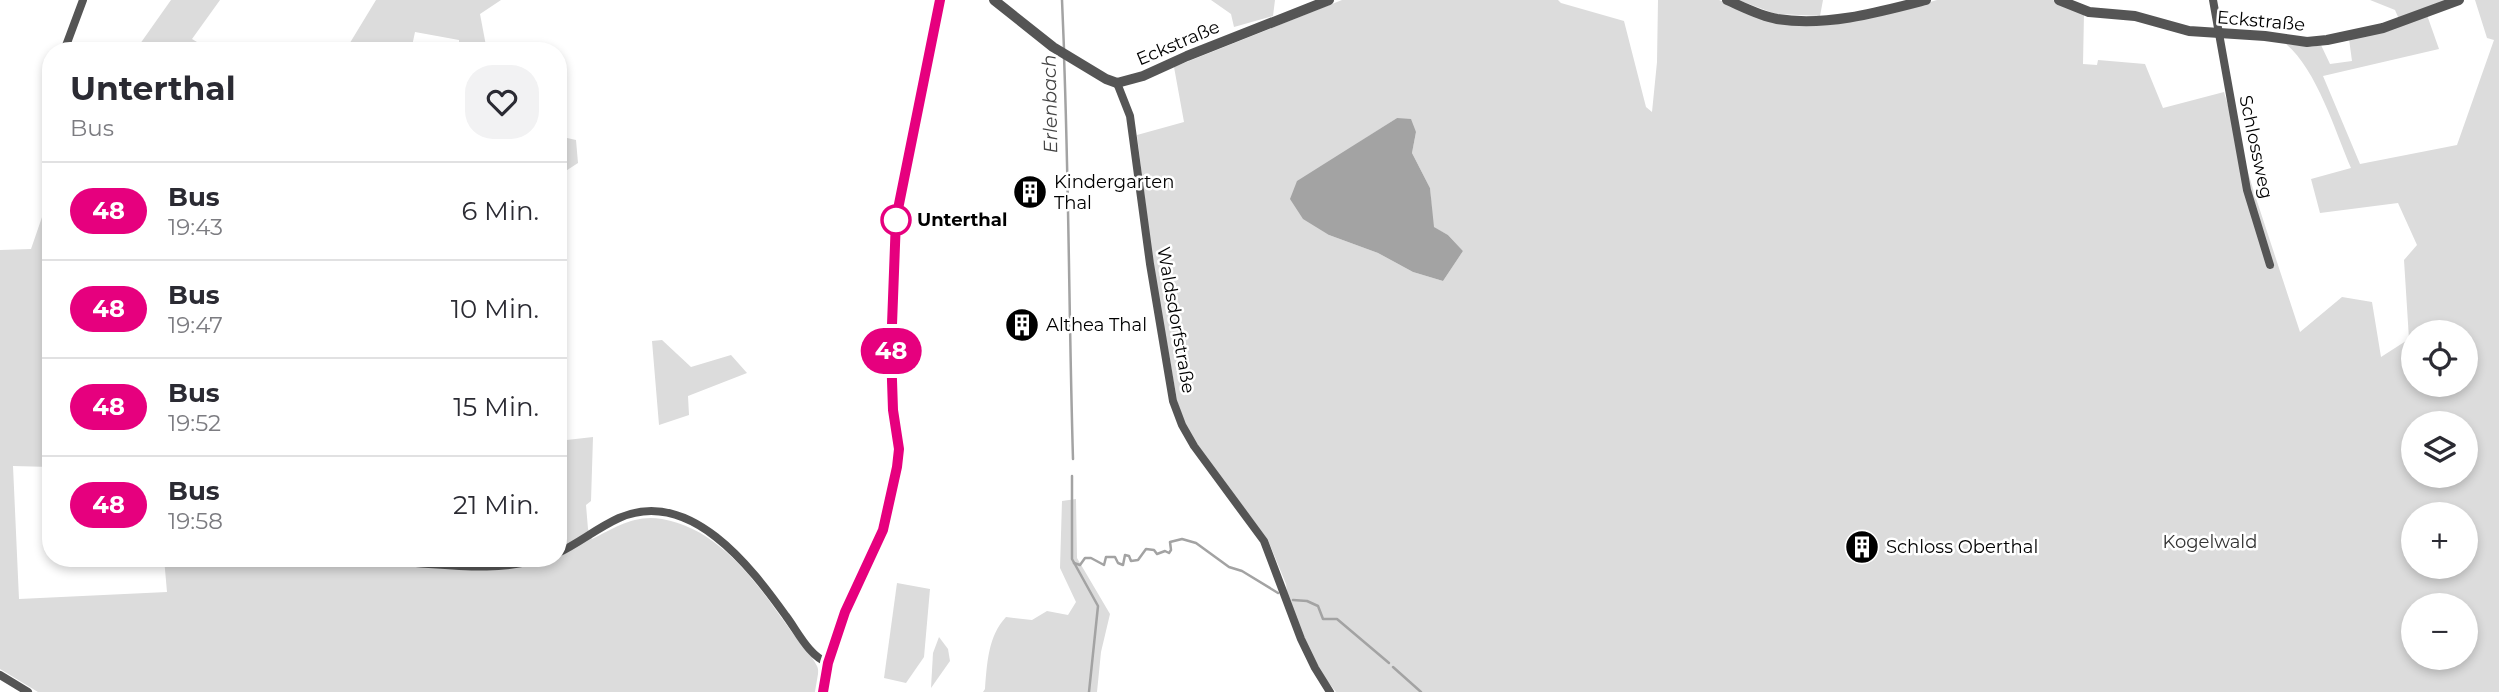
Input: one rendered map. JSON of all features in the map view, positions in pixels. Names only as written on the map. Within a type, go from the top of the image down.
[{"type":"street","points":[[67,42],[83,0]]},
{"type":"street","points":[[823,692],[828,663],[845,612],[883,530],[897,467],[899,449],[893,410],[891,351],[896,219],[940,0]]},
{"type":"street","points":[[995,0],[1058,50],[1117,83]]},
{"type":"street","name":"Eckstraße","points":[[1117,83],[1143,76],[1329,0]]},
{"type":"street","points":[[1727,0],[1760,14],[1802,21],[1845,17],[1926,0]]},
{"type":"street","name":"Eckstraße","points":[[2059,0],[2089,12],[2135,16],[2179,29],[2265,36],[2299,42],[2328,40],[2383,28],[2459,0]]},
{"type":"street","name":"Schlossweg","points":[[2213,0],[2246,190],[2270,265]]},
{"type":"street","name":"Waldsdorfstraße","points":[[1117,83],[1130,116],[1172,401],[1194,446],[1264,541],[1301,639],[1315,668],[1331,692]]},
{"type":"street","points":[[567,548],[620,517],[644,513],[673,514],[706,531],[733,550],[756,575],[814,654],[828,663]]},
{"type":"street","points":[[0,675],[28,692]]},
{"type":"green space","points":[[171,0],[220,0],[192,39],[197,42],[141,42]]},
{"type":"green space","points":[[376,0],[501,0],[480,14],[485,42],[459,42],[415,32],[413,42],[350,42]]},
{"type":"green space","points":[[1211,0],[1275,0],[1273,16],[1234,27],[1231,14]]},
{"type":"green space","name":"Kogelwald","points":[[1342,0],[1558,0],[1624,21],[1646,107],[1652,112],[1657,62],[1658,0],[1719,0],[1771,20],[1899,11],[1937,0],[2053,0],[2084,13],[2083,64],[2097,65],[2098,60],[2145,64],[2163,108],[2224,92],[2300,332],[2342,297],[2372,302],[2381,357],[2401,344],[2401,397],[2478,397],[2478,320],[2408,320],[2404,260],[2417,245],[2398,203],[2320,213],[2311,179],[2351,168],[2316,85],[2297,55],[2286,44],[2312,47],[2321,45],[2330,64],[2352,61],[2349,39],[2427,15],[2439,49],[2323,76],[2360,164],[2457,145],[2494,40],[2487,38],[2475,0],[2499,0],[2499,692],[1336,692],[1317,668],[1289,605],[1286,584],[1268,540],[1196,444],[1184,423],[1177,400],[1153,265],[1137,135],[1184,122],[1174,67]],"holes":[[[1397,118],[1416,132],[1412,153],[1430,188],[1433,227],[1448,235],[1463,251],[1443,281],[1413,272],[1378,253],[1329,235],[1358,143]]]},
{"type":"green space","points":[[1738,0],[1823,0],[1820,16],[1776,14]]},
{"type":"green space","points":[[2370,0],[2449,0],[2399,19],[2395,10]]},
{"type":"green space","points":[[567,138],[576,140],[578,163],[567,170]]},
{"type":"green space","points":[[42,217],[42,467],[13,466],[19,599],[167,592],[165,567],[567,567],[567,440],[593,437],[591,501],[586,505],[588,529],[592,539],[642,518],[662,519],[703,534],[752,578],[812,657],[818,671],[816,692],[38,692],[0,669],[0,250],[31,249]]},
{"type":"green space","points":[[662,340],[691,367],[731,355],[747,373],[688,396],[689,415],[659,425],[652,341]]},
{"type":"green space","points":[[1076,499],[1077,558],[1110,614],[1101,652],[1097,692],[983,692],[992,642],[1006,617],[1032,620],[1047,611],[1068,615],[1076,602],[1060,568],[1062,501]]},
{"type":"green space","points":[[897,583],[930,589],[924,657],[906,683],[884,678]]},
{"type":"green space","points":[[939,637],[948,649],[950,661],[931,688],[933,653]]},
{"type":"shaded area","points":[[1397,118],[1411,119],[1416,132],[1412,153],[1430,188],[1434,227],[1448,235],[1463,251],[1443,281],[1413,272],[1378,253],[1329,235],[1303,219],[1290,199],[1297,181]]},
{"type":"waterway","name":"Erlenbach","points":[[1062,0],[1064,49]]},
{"type":"waterway","name":"Erlenbach","points":[[1064,56],[1073,459]]},
{"type":"waterway","name":"Erlenbach","points":[[1072,476],[1072,559],[1098,606],[1089,692]]},
{"type":"waterway","points":[[1074,563],[1080,565],[1085,558],[1091,558],[1104,565],[1106,557],[1115,557],[1118,563],[1123,565],[1125,555],[1129,556],[1131,561],[1138,560],[1146,549],[1154,550],[1157,554],[1165,551],[1169,553],[1170,542],[1182,539],[1196,543],[1229,567],[1242,571],[1278,593]]},
{"type":"waterway","points":[[1293,600],[1307,601],[1318,606],[1323,619],[1337,619],[1389,663]]},
{"type":"waterway","points":[[1393,667],[1421,692]]},
{"type":"bus line","name":"48","points":[[823,692],[828,663],[845,612],[883,530],[897,467],[899,449],[893,410],[891,351],[896,219],[940,0]]},
{"type":"place","name":"Kindergarten Thal","points":[[1030,192]]},
{"type":"place","name":"Unterthal","points":[[896,220]]},
{"type":"place","name":"Althea Thal","points":[[1022,325]]},
{"type":"place","name":"Schloss Oberthal","points":[[1862,547]]}]
